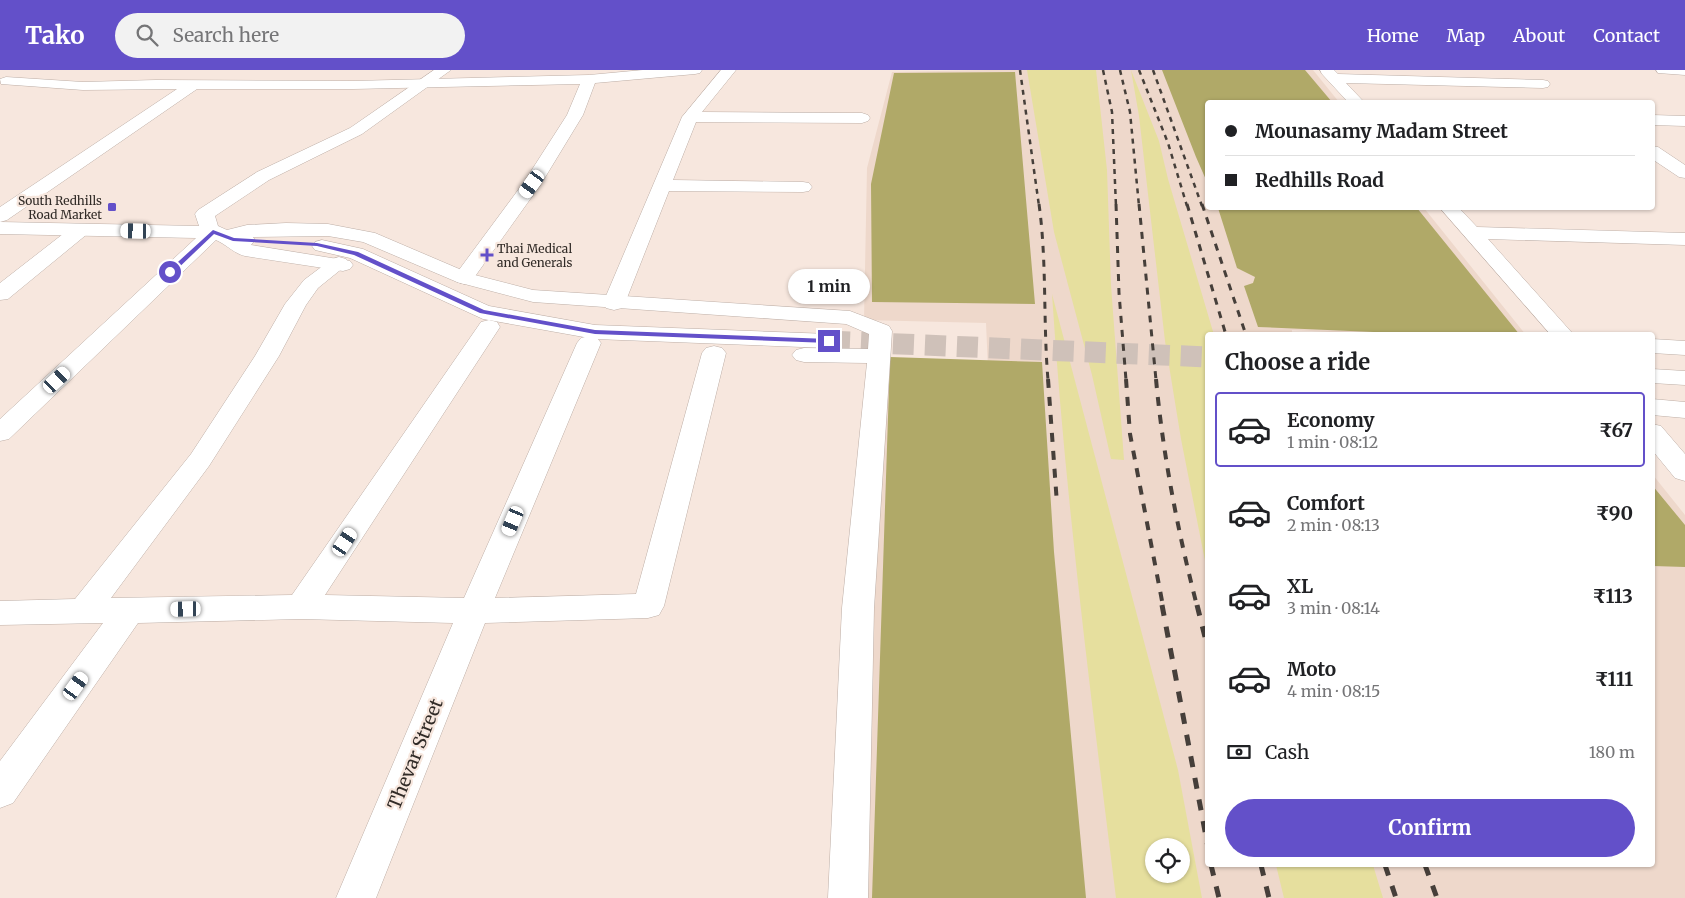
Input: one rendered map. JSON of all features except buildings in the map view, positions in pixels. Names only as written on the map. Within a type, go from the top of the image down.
[{"type":"street","points":[[3,83],[28,70]]},
{"type":"street","points":[[444,70],[356,131],[263,176],[204,214],[209,228],[245,250],[339,263],[452,314],[489,327],[515,333],[589,343],[714,353],[880,356]]},
{"type":"street","points":[[3,83],[83,86],[424,83],[589,78],[695,70]]},
{"type":"street","points":[[614,303],[690,117],[729,70]]},
{"type":"street","points":[[1663,70],[1685,71]]},
{"type":"street","points":[[1330,74],[1543,84]]},
{"type":"street","points":[[1330,74],[1354,100]]},
{"type":"street","points":[[464,278],[532,184],[575,114],[589,78]]},
{"type":"street","points":[[0,216],[192,85]]},
{"type":"street","points":[[690,117],[862,118]]},
{"type":"street","points":[[1655,120],[1685,121]]},
{"type":"street","points":[[1655,153],[1685,173]]},
{"type":"street","points":[[662,185],[803,187]]},
{"type":"street","points":[[1451,210],[1560,332]]},
{"type":"street","points":[[0,228],[224,236],[317,244],[356,253],[483,312],[595,332],[829,341]]},
{"type":"street","points":[[0,434],[224,236],[247,231],[286,229],[328,230],[368,237],[464,278],[533,296],[850,318],[881,331],[858,608],[848,898]]},
{"type":"street","points":[[0,294],[79,231]]},
{"type":"street","points":[[1472,233],[1685,239]]},
{"type":"street","points":[[83,612],[200,460],[267,356],[296,304],[311,284],[339,263]]},
{"type":"street","points":[[300,607],[489,327]]},
{"type":"street","name":"Thevar Street","points":[[356,898],[474,610],[589,343]]},
{"type":"street","points":[[1655,346],[1685,348]]},
{"type":"street","points":[[0,613],[300,607],[474,610],[648,606],[714,353]]},
{"type":"street","points":[[1655,376],[1685,378]]},
{"type":"street","points":[[1655,407],[1685,410]]},
{"type":"street","points":[[1655,436],[1685,472]]},
{"type":"street","points":[[0,791],[130,610]]},
{"type":"shaded area","points":[[989,70],[1313,70],[1337,100],[1205,100],[1205,210],[1426,210],[1524,332],[1330,332],[1292,330],[1292,332],[1205,332],[1205,867],[1655,867],[1655,478],[1685,515],[1685,898],[857,898],[879,369],[988,369],[986,323],[864,320],[867,168],[892,72]]},
{"type":"shaded area","points":[[1027,70],[1096,70],[1107,170],[1111,285],[1124,460],[1111,459],[1092,375],[1054,232]]},
{"type":"shaded area","points":[[1131,70],[1159,141],[1168,179],[1213,332],[1205,332],[1205,561],[1181,439],[1165,341],[1139,116]]},
{"type":"shaded area","points":[[1162,70],[1305,70],[1330,100],[1205,100],[1205,177]]},
{"type":"shaded area","points":[[1015,72],[1035,304],[872,302],[871,184],[894,73]]},
{"type":"shaded area","points":[[1219,210],[1419,210],[1518,332],[1374,332],[1258,327],[1244,286],[1253,283],[1255,277],[1237,268]]},
{"type":"shaded area","points":[[1052,294],[1178,770],[1202,898],[1116,898],[1097,747],[1064,445]]},
{"type":"shaded area","points":[[890,357],[1042,362],[1054,552],[1086,898],[872,898]]},
{"type":"shaded area","points":[[1655,489],[1685,525],[1685,567],[1655,566]]},
{"type":"shaded area","points":[[1276,867],[1374,867],[1383,898],[1284,898]]},
{"type":"tunnel","points":[[829,341],[1205,357]]},
{"type":"railway","points":[[1020,70],[1039,206]]},
{"type":"railway","points":[[1103,70],[1112,112],[1116,206]]},
{"type":"railway","points":[[1120,70],[1130,112],[1139,206]]},
{"type":"railway","points":[[1139,70],[1168,143],[1187,206]]},
{"type":"railway","points":[[1153,70],[1202,206]]},
{"type":"railway","points":[[1039,204],[1043,248],[1048,380]]},
{"type":"railway","points":[[1116,204],[1119,293],[1126,380]]},
{"type":"railway","points":[[1139,204],[1156,380]]},
{"type":"railway","points":[[1187,204],[1225,332]]},
{"type":"railway","points":[[1202,204],[1245,332]]},
{"type":"railway","points":[[1048,379],[1057,504]]},
{"type":"railway","points":[[1126,379],[1130,434],[1163,606]]},
{"type":"railway","points":[[1156,379],[1172,494],[1197,606]]},
{"type":"railway","points":[[1162,605],[1205,831]]},
{"type":"railway","points":[[1197,605],[1205,637]]},
{"type":"railway","points":[[1211,867],[1219,898]]},
{"type":"railway","points":[[1261,867],[1269,898]]},
{"type":"railway","points":[[1386,867],[1396,898]]},
{"type":"railway","points":[[1426,867],[1437,898]]},
{"type":"place","name":"South Redhills Road Market","points":[[112,207]]},
{"type":"place","name":"Thai Medical and Generals","points":[[487,255]]},
{"type":"route","points":[[170,272],[213,232],[233,239],[317,244],[356,253],[483,312],[595,332],[829,341]]}]
